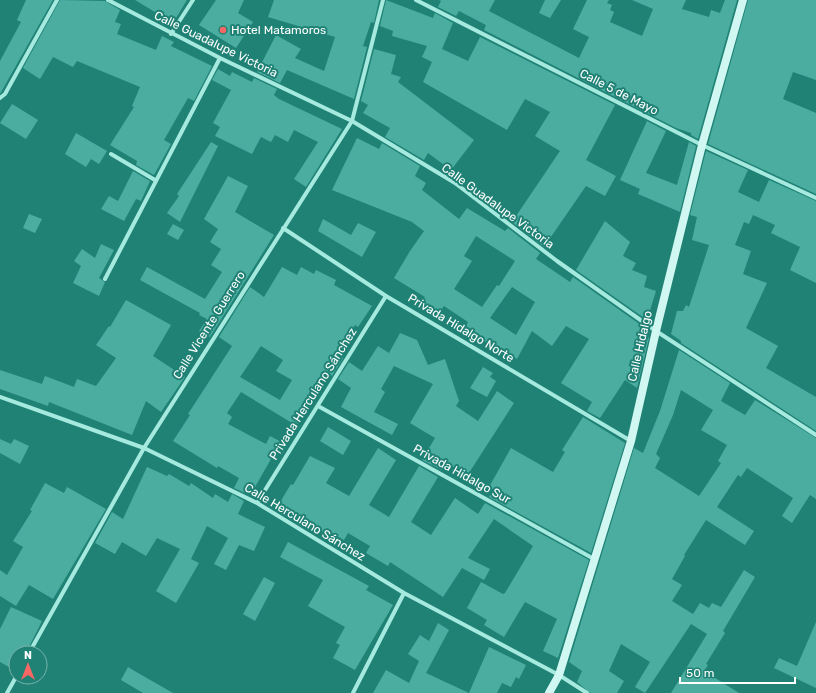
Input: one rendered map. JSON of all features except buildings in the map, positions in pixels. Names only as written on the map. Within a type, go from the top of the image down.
[{"type":"street","points":[[0,98],[5,94],[57,0]]},
{"type":"street","name":"Calle Guadalupe Victoria","points":[[108,0],[171,34],[352,121],[455,184],[557,261],[656,331],[816,435]]},
{"type":"street","points":[[171,34],[193,0]]},
{"type":"street","name":"Calle Vicente Guerrero","points":[[33,645],[144,448],[352,121],[383,0]]},
{"type":"street","name":"Calle 5 de Mayo","points":[[416,0],[702,145],[816,198]]},
{"type":"street","name":"Calle Hidalgo","points":[[549,693],[558,674],[595,560],[631,441],[656,331],[702,145],[742,0]]},
{"type":"street","points":[[105,279],[155,180],[220,58]]},
{"type":"street","points":[[111,154],[155,180]]},
{"type":"street","name":"Privada Hidalgo Norte","points":[[283,228],[386,296],[631,441]]},
{"type":"street","name":"Privada Herculano Sánchez","points":[[257,503],[386,296]]},
{"type":"street","name":"Calle Herculano Sánchez","points":[[0,397],[144,448],[257,503],[404,593],[558,674],[587,693]]},
{"type":"street","name":"Privada Hidalgo Sur","points":[[318,406],[595,560]]},
{"type":"street","points":[[353,693],[404,593]]},
{"type":"place","name":"Hotel Matamoros","points":[[223,30]]}]
